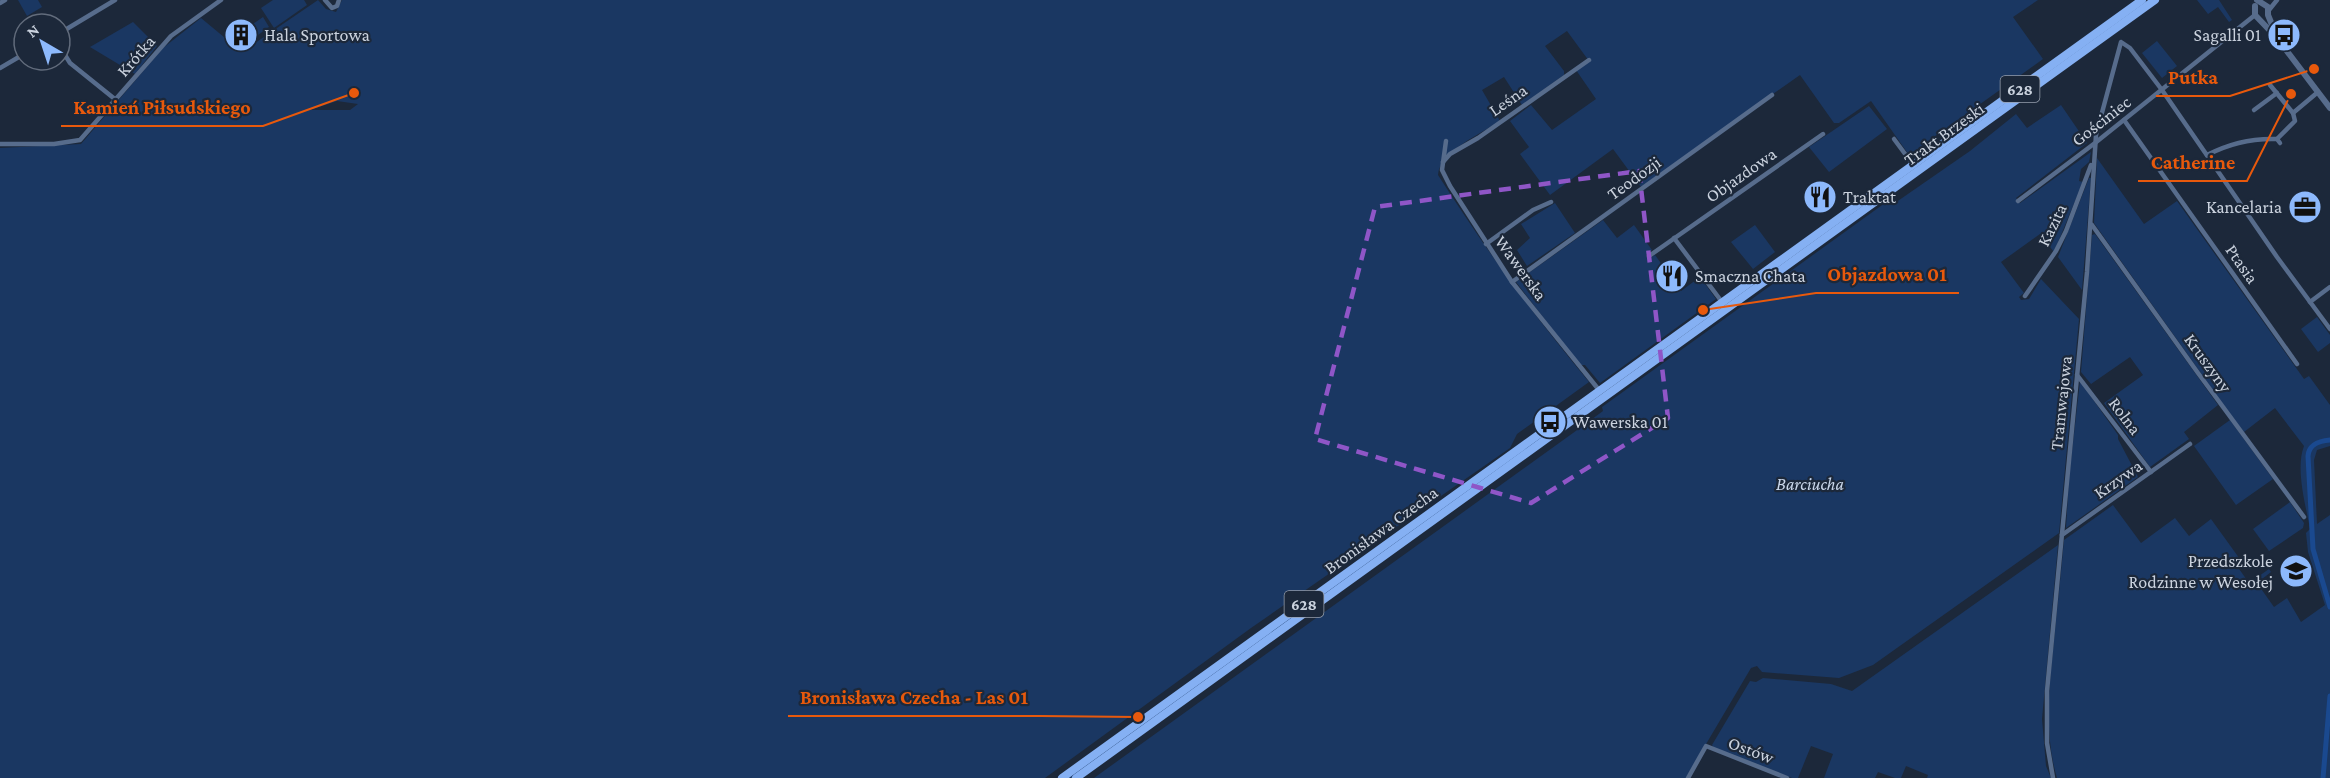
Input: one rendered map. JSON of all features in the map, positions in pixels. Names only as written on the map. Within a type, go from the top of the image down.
[{"type":"main road","name":"Trakt Brzeski","points":[[1725,306],[2142,0]]},
{"type":"main road","name":"Trakt Brzeski","points":[[1602,394],[2155,0]]},
{"type":"main road","name":"Bronisława Czecha","points":[[1062,778],[1602,394]]},
{"type":"main road","name":"Bronisława Czecha","points":[[1076,778],[1602,394]]},
{"type":"street","points":[[0,3],[5,0]]},
{"type":"street","points":[[72,26],[115,0]]},
{"type":"street","name":"Krótka","points":[[0,144],[54,144],[80,140],[171,36],[221,0]]},
{"type":"street","points":[[325,0],[332,8],[337,6],[339,0]]},
{"type":"street","points":[[2257,17],[2268,12],[2277,0]]},
{"type":"street","points":[[2259,2],[2268,12],[2277,38]]},
{"type":"street","points":[[2257,17],[2259,2]]},
{"type":"street","points":[[2257,17],[2277,38],[2330,108]]},
{"type":"street","name":"Gościniec","points":[[2018,201],[2257,17]]},
{"type":"street","name":"Tramwajowa","points":[[2054,778],[2047,743],[2046,713],[2091,224],[2093,160],[2095,143],[2121,42],[2130,48],[2162,90]]},
{"type":"street","name":"Leśna","points":[[1443,162],[1450,154],[1478,138],[1589,60]]},
{"type":"street","points":[[72,65],[116,100]]},
{"type":"street","points":[[2207,155],[2241,141],[2259,139],[2278,141],[2293,125],[2295,121],[2293,113],[2270,85]]},
{"type":"street","points":[[2162,90],[2330,329]]},
{"type":"street","points":[[2293,113],[2319,92]]},
{"type":"street","points":[[2254,111],[2277,93]]},
{"type":"street","name":"Teodozji","points":[[1512,282],[1772,95]]},
{"type":"street","name":"Ptasia","points":[[2124,120],[2297,364]]},
{"type":"street","name":"Objazdowa","points":[[1649,256],[1823,134]]},
{"type":"street","points":[[1894,139],[1914,166]]},
{"type":"street","name":"Wawerska","points":[[1446,141],[1443,162],[1445,177],[1486,244],[1512,282],[1602,394]]},
{"type":"street","name":"Kazita","points":[[2025,296],[2061,241],[2078,204],[2093,160]]},
{"type":"street","points":[[1486,244],[1533,210],[1551,202]]},
{"type":"street","name":"Kruszyny","points":[[2091,224],[2304,517]]},
{"type":"street","points":[[1674,238],[1725,306]]},
{"type":"street","points":[[2310,302],[2330,287]]},
{"type":"street","name":"Rolna","points":[[2077,375],[2151,472]]},
{"type":"street","name":"Krzywa","points":[[2062,536],[2190,444]]},
{"type":"street","name":"Ostów","points":[[1688,778],[1706,746],[1787,778]]},
{"type":"highlighted area","points":[[1639,171],[1668,418],[1531,503],[1315,439],[1375,207]]},
{"type":"green space","points":[[18,0],[38,0],[42,7],[34,12],[25,12]]},
{"type":"green space","points":[[273,0],[304,0],[307,5],[274,28],[261,8]]},
{"type":"green space","points":[[318,0],[326,9],[336,12],[342,0],[2038,0],[2013,17],[2043,59],[1909,155],[1871,101],[1839,123],[1834,123],[1800,75],[1641,187],[1613,149],[1550,195],[1520,154],[1529,147],[1510,121],[1531,105],[1552,130],[1596,99],[1576,70],[1589,61],[1567,31],[1545,46],[1564,71],[1564,75],[1522,105],[1504,77],[1482,90],[1500,121],[1453,151],[1440,166],[1438,175],[1510,281],[1589,382],[1517,434],[1510,448],[1251,628],[1045,778],[0,778],[0,148],[81,144],[163,48],[201,18],[242,52]],"holes":[[[337,101],[358,104],[350,110],[310,110]]]},
{"type":"green space","points":[[2197,0],[2219,0],[2232,20],[2229,22],[2218,7],[2208,14]]},
{"type":"green space","points":[[263,17],[269,27],[254,38],[247,28]]},
{"type":"green space","points":[[133,22],[157,46],[135,74],[90,47]]},
{"type":"green space","points":[[2157,41],[2177,66],[2162,78],[2142,53]]},
{"type":"green space","name":"Barciucha","points":[[2061,105],[2087,143],[2016,198],[2020,203],[2091,152],[2089,162],[2081,169],[2079,181],[2083,182],[2054,252],[2040,234],[2001,262],[2024,293],[2019,297],[2021,300],[2029,299],[2041,279],[2079,319],[2059,533],[1873,665],[1839,678],[1762,672],[1757,666],[1751,668],[1686,778],[1094,778],[1573,433],[1603,411],[1602,407],[1885,203],[1892,205],[1970,151],[2016,114],[2027,128]]},
{"type":"green space","points":[[1869,106],[1887,129],[1829,172],[1809,147]]},
{"type":"green space","points":[[2097,158],[2144,224],[2177,201],[2304,379],[2309,376],[2330,405],[2330,446],[2317,450],[2314,460],[2317,524],[2330,515],[2330,778],[2057,778],[2050,745],[2049,710],[2064,540],[2113,505],[2141,543],[2175,518],[2189,536],[2211,519],[2242,562],[2237,566],[2249,583],[2269,569],[2271,572],[2257,583],[2274,607],[2287,598],[2301,622],[2325,605],[2308,552],[2306,533],[2310,529],[2301,476],[2304,446],[2275,408],[2244,432],[2235,421],[2094,223]]},
{"type":"green space","points":[[2089,178],[2091,178],[2082,290],[2058,257]]},
{"type":"green space","points":[[1555,203],[1575,233],[1527,266],[1517,250],[1530,238],[1521,224]]},
{"type":"green space","points":[[1603,220],[1617,238],[1634,225],[1652,250],[1646,255],[1648,259],[1655,255],[1681,291],[1700,277],[1716,299],[1600,383],[1585,365],[1580,365],[1516,282]]},
{"type":"green space","points":[[1755,225],[1775,252],[1753,269],[1731,242]]},
{"type":"green space","points":[[2095,234],[2218,405],[2184,432],[2189,439],[2150,467],[2104,403],[2143,375],[2130,357],[2091,384],[2081,372],[2092,235]]},
{"type":"green space","points":[[2317,317],[2330,335],[2330,343],[2318,352],[2301,329]]},
{"type":"green space","points":[[2080,381],[2118,435],[2138,477],[2066,528],[2069,478]]},
{"type":"green space","points":[[2230,420],[2273,479],[2236,505],[2194,446]]},
{"type":"green space","points":[[1562,422],[1563,424],[1072,778],[1066,778]]},
{"type":"green space","points":[[2290,502],[2304,523],[2303,528],[2269,551],[2253,529]]},
{"type":"green space","points":[[2058,545],[2042,719],[2046,766],[2051,778],[1927,778],[1928,775],[1906,766],[1901,778],[1878,772],[1875,778],[1824,778],[1833,754],[1811,746],[1798,778],[1792,778],[1714,748],[1712,745],[1750,681],[1756,682],[1763,678],[1831,684],[1852,691]]},
{"type":"waterway","points":[[2330,440],[2315,444],[2308,456],[2313,549],[2330,607]]},
{"type":"waterway","points":[[2323,778],[2330,696]]},
{"type":"place","name":"Hala Sportowa","points":[[241,35]]},
{"type":"place","name":"Sagalli 01","points":[[2284,35]]},
{"type":"place","name":"Putka","points":[[2314,69]]},
{"type":"place","name":"Kamień Piłsudskiego","points":[[354,93]]},
{"type":"place","name":"Catherine","points":[[2291,94]]},
{"type":"place","name":"Traktat","points":[[1820,197]]},
{"type":"place","name":"Kancelaria","points":[[2305,207]]},
{"type":"place","name":"Smaczna Chata","points":[[1672,276]]},
{"type":"place","name":"Objazdowa 01","points":[[1703,310]]},
{"type":"place","name":"Wawerska 01","points":[[1550,422]]},
{"type":"place","name":"Przedszkole Rodzinne w Wesołej","points":[[2296,571]]},
{"type":"place","name":"Bronisława Czecha - Las 01","points":[[1138,717]]}]
